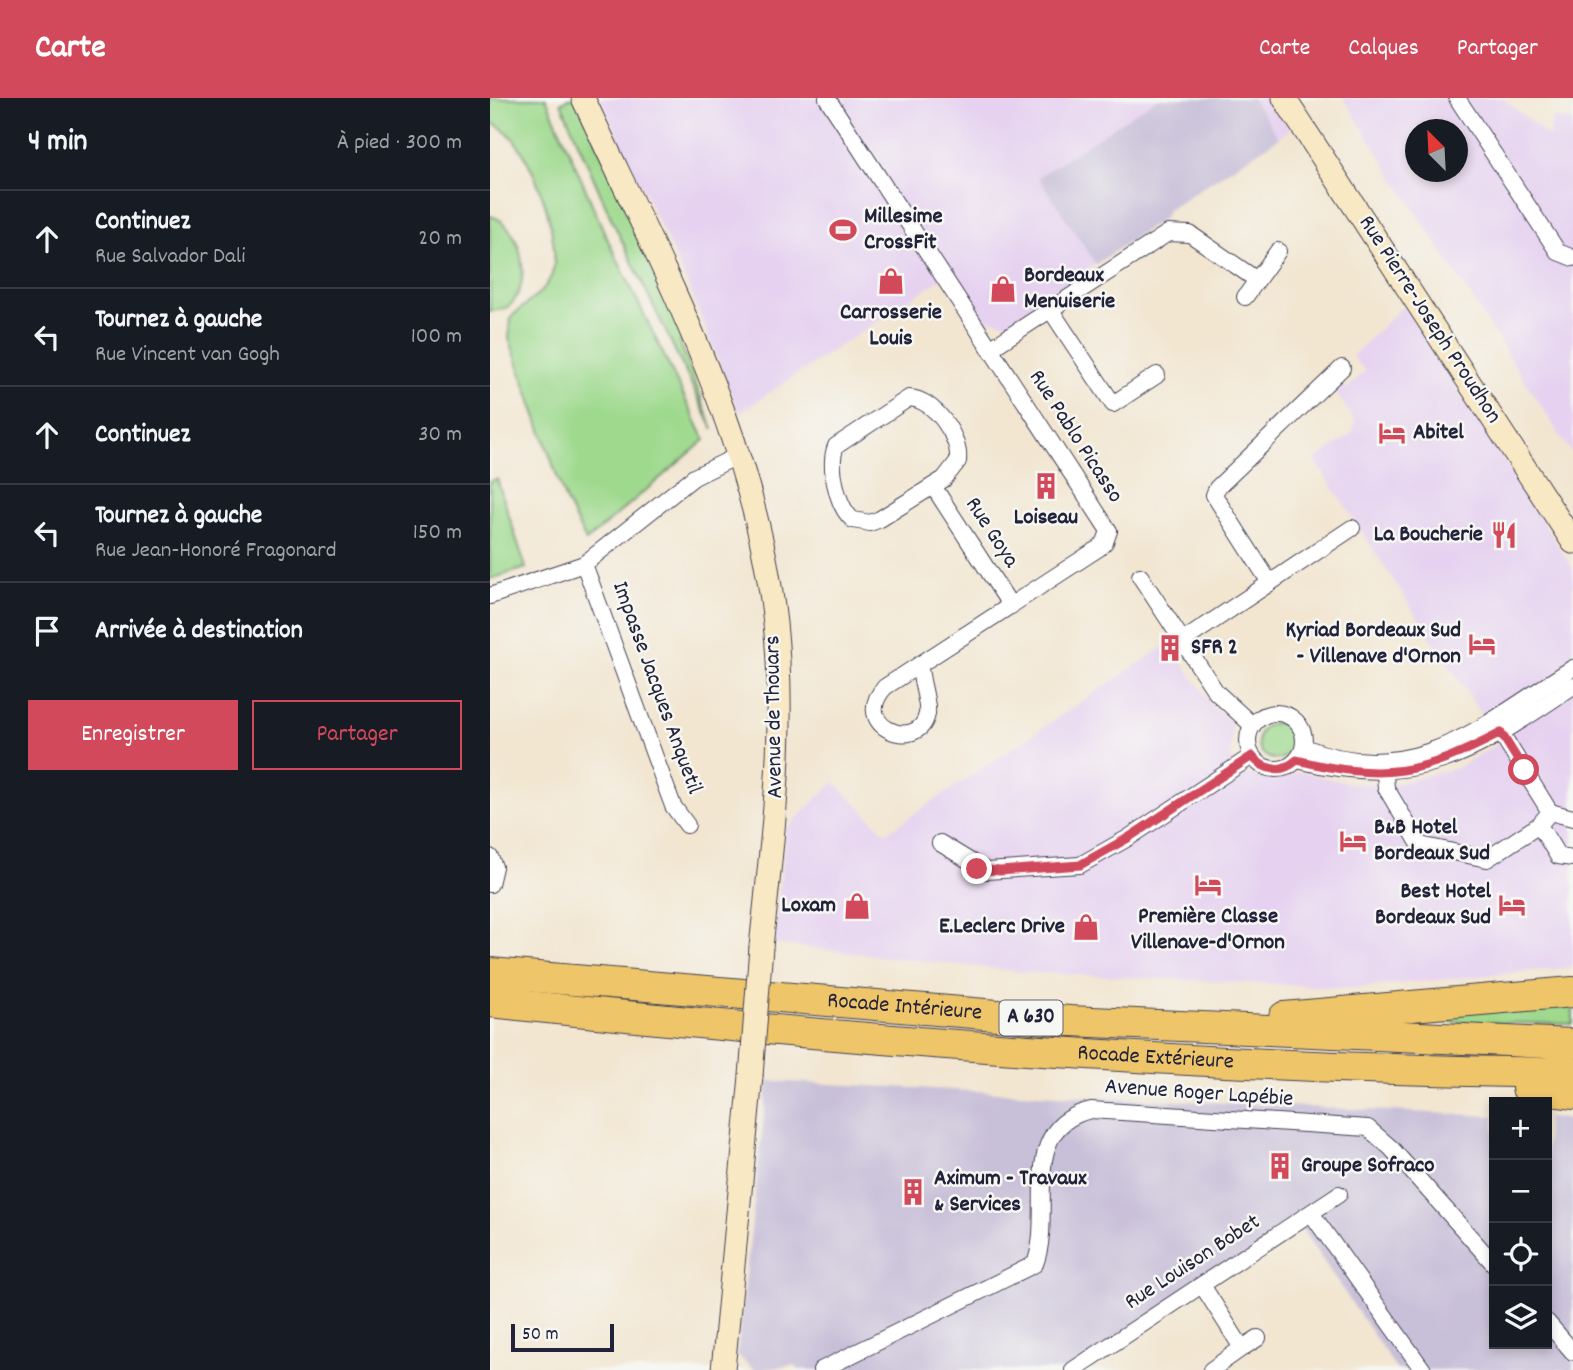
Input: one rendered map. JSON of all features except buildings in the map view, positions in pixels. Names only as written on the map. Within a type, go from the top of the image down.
[{"type":"highway","points":[[490,957],[526,961],[633,986]]},
{"type":"highway","name":"Rocade Intérieure","points":[[490,973],[1070,1021],[1308,1034],[1573,1044]]},
{"type":"highway","points":[[1070,1021],[1282,1017],[1573,992]]},
{"type":"highway","name":"Rocade Extérieure","points":[[490,1002],[847,1035],[1070,1051],[1573,1073]]},
{"type":"highway","points":[[490,1020],[527,1022],[565,1009]]},
{"type":"highway","points":[[1485,1070],[1513,1087],[1573,1094]]},
{"type":"street","name":"Avenue de Thouars","points":[[583,98],[696,345],[737,456],[754,513],[768,578],[778,661],[777,804],[761,947],[723,1370]]},
{"type":"street","name":"Rue Pablo Picasso","points":[[827,98],[1109,531],[1105,542],[1099,548],[920,665]]},
{"type":"street","name":"Rue Pierre-Joseph Proudhon","points":[[1284,98],[1573,542]]},
{"type":"street","points":[[1457,98],[1558,252],[1573,258]]},
{"type":"street","points":[[990,349],[1168,233],[1178,231],[1191,234],[1257,280]]},
{"type":"street","points":[[1245,297],[1278,251]]},
{"type":"street","points":[[1049,309],[1113,404],[1157,375]]},
{"type":"street","points":[[1270,583],[1214,495],[1217,488],[1342,368]]},
{"type":"street","name":"Rue Goya","points":[[918,399],[933,409],[959,453],[953,471],[933,486],[880,519],[861,523],[849,516],[841,503],[833,453],[842,440],[900,402],[918,399]]},
{"type":"street","points":[[490,596],[584,564],[694,477],[737,456]]},
{"type":"street","name":"Rue Goya","points":[[933,486],[1011,606]]},
{"type":"street","points":[[1183,641],[1352,528]]},
{"type":"street","name":"Impasse Jacques Anquetil","points":[[584,564],[673,806],[687,825]]},
{"type":"street","points":[[1140,576],[1216,692],[1252,725]]},
{"type":"street","points":[[1497,726],[1573,668]]},
{"type":"street","points":[[1300,754],[1345,771],[1384,767],[1428,767],[1497,726],[1573,687]]},
{"type":"street","points":[[1270,713],[1292,718],[1304,736],[1300,754],[1290,766],[1273,769],[1257,763],[1247,741],[1252,725],[1270,713]]},
{"type":"street","points":[[1497,726],[1545,819],[1558,856],[1573,858]]},
{"type":"street","points":[[940,843],[986,872],[1080,865],[1128,838],[1252,756]]},
{"type":"street","points":[[1384,767],[1391,800],[1420,845],[1487,859],[1545,819],[1573,818]]},
{"type":"street","points":[[490,857],[494,867],[490,884]]},
{"type":"street","name":"Avenue Roger Lapébie","points":[[821,1370],[1035,1264],[1047,1146],[1064,1122],[1091,1110],[1368,1128],[1391,1148],[1489,1258]]},
{"type":"street","name":"Rue Louison Bobet","points":[[1073,1370],[1339,1194]]},
{"type":"street","points":[[1311,1213],[1423,1370]]},
{"type":"street","points":[[1202,1285],[1242,1348]]},
{"type":"street","points":[[1552,1328],[1573,1352]]},
{"type":"street","points":[[1211,1370],[1258,1338]]},
{"type":"shaded area","points":[[600,98],[1269,98],[1290,130],[1167,210],[1164,218],[1007,323],[985,319],[953,271],[739,413],[689,287]]},
{"type":"shaded area","points":[[1158,98],[1252,98],[1279,138],[1167,210],[1164,218],[1096,264],[1038,177]]},
{"type":"shaded area","points":[[1343,98],[1502,98],[1549,137],[1553,118],[1573,121],[1573,456]]},
{"type":"shaded area","points":[[1404,305],[1573,569],[1573,967],[1354,988],[1023,972],[774,944],[786,829],[834,782],[886,833],[1169,643],[1215,709],[1232,722],[1231,757],[1241,773],[1273,779],[1302,772],[1353,784],[1398,783],[1456,768],[1500,743],[1315,460],[1353,433],[1355,422],[1331,385],[1337,379],[1347,389],[1365,371],[1352,356]]},
{"type":"shaded area","points":[[768,1081],[1489,1116],[1489,1349],[1552,1349],[1552,1118],[1573,1119],[1573,1370],[1397,1370],[1297,1222],[1073,1370],[799,1370],[795,1365],[755,1370],[737,1355]]},
{"type":"green space","points":[[490,98],[546,98],[605,234],[705,440],[586,541],[565,499],[509,338],[511,317],[549,281],[554,259],[553,240],[543,197],[525,156],[504,130],[490,122]]},
{"type":"green space","points":[[569,98],[576,98],[687,339],[680,342],[713,429],[611,218],[561,103]]},
{"type":"green space","points":[[490,216],[510,229],[521,255],[522,269],[517,295],[508,307],[490,312]]},
{"type":"green space","points":[[497,479],[526,568],[490,579],[490,481]]},
{"type":"green space","points":[[1276,723],[1289,728],[1294,741],[1289,754],[1276,759],[1263,754],[1258,741],[1263,728]]},
{"type":"green space","points":[[1573,997],[1573,1024],[1359,1020]]},
{"type":"place","name":"Millesime CrossFit","points":[[843,230]]},
{"type":"place","name":"Carrosserie Louis","points":[[891,281]]},
{"type":"place","name":"Bordeaux Menuiserie","points":[[1003,289]]},
{"type":"place","name":"Abitel","points":[[1392,433]]},
{"type":"place","name":"Loiseau","points":[[1046,486]]},
{"type":"place","name":"La Boucherie","points":[[1504,535]]},
{"type":"place","name":"Kyriad Bordeaux Sud - Villenave d'Ornon","points":[[1482,644]]},
{"type":"place","name":"SFR 2","points":[[1170,648]]},
{"type":"place","name":"B&B Hotel Bordeaux Sud","points":[[1353,841]]},
{"type":"place","name":"Première Classe Villenave-d'Ornon","points":[[1208,885]]},
{"type":"place","name":"Best Hotel Bordeaux Sud","points":[[1512,905]]},
{"type":"place","name":"Loxam","points":[[857,906]]},
{"type":"place","name":"E.Leclerc Drive","points":[[1086,927]]},
{"type":"place","name":"Groupe Sofraco","points":[[1280,1166]]},
{"type":"place","name":"Aximum - Travaux & Services","points":[[913,1192]]},
{"type":"route","points":[[977,869],[986,872],[1063,869],[1093,860],[1252,756],[1257,763],[1273,769],[1290,766],[1297,760],[1345,771],[1384,773],[1428,767],[1455,757],[1501,733],[1524,770]]}]
